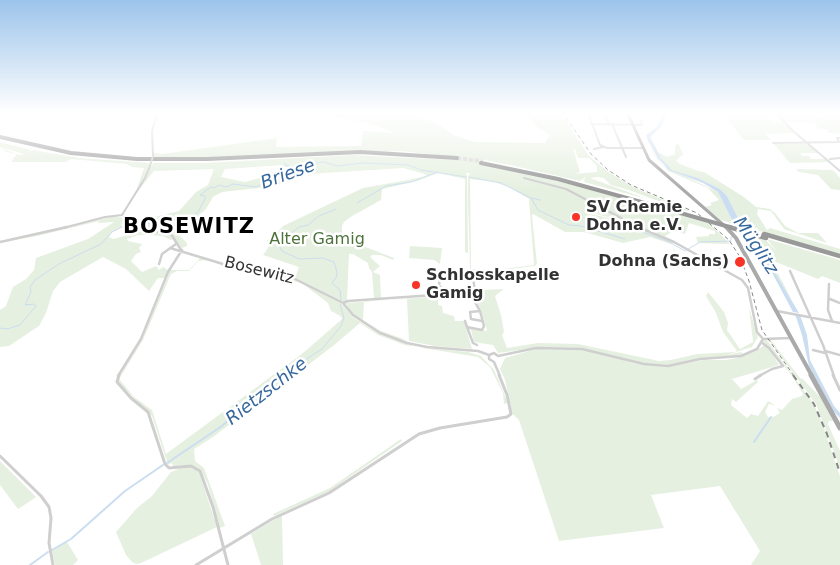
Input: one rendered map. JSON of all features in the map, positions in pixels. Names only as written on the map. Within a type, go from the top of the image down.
[{"type":"highway","points":[[0,139],[61,154],[135,162],[206,162],[352,154],[457,159]]},
{"type":"highway","points":[[482,162],[552,175],[840,257]]},
{"type":"main road","points":[[638,138],[649,160],[716,217],[736,238],[840,428]]},
{"type":"street","points":[[0,242],[38,235],[105,217],[122,216],[150,166],[153,156],[152,138]]},
{"type":"street","points":[[597,138],[604,147]]},
{"type":"street","points":[[617,138],[626,157]]},
{"type":"street","points":[[803,138],[829,159],[840,171]]},
{"type":"street","points":[[773,143],[839,142]]},
{"type":"street","points":[[594,149],[604,147],[642,148]]},
{"type":"street","points":[[829,159],[840,158]]},
{"type":"street","points":[[524,178],[566,189],[647,232],[690,251],[745,282],[757,332],[783,366],[772,369],[755,379]]},
{"type":"street","name":"Bosewitz","points":[[122,216],[133,219],[148,230],[171,234],[176,244],[182,250]]},
{"type":"street","points":[[159,264],[161,256],[176,244]]},
{"type":"street","name":"Bosewitz","points":[[170,248],[182,250],[233,267],[293,278],[343,303]]},
{"type":"street","points":[[182,250],[168,272],[138,346],[119,373],[117,382],[150,417],[164,464],[168,468],[191,466],[200,471],[218,526],[228,565]]},
{"type":"street","points":[[790,271],[811,317],[840,390]]},
{"type":"street","points":[[446,295],[446,290],[439,286],[440,275],[470,276],[473,279],[475,290],[472,297]]},
{"type":"street","points":[[829,284],[828,310],[832,321]]},
{"type":"street","points":[[472,297],[446,295],[384,298],[343,303],[352,315],[390,338],[415,345],[476,351],[489,355],[494,353],[498,356],[536,348],[582,349],[644,364],[668,366],[704,358],[736,358],[757,349],[762,340]]},
{"type":"street","points":[[467,327],[482,330],[483,321],[480,311],[472,297]]},
{"type":"street","points":[[829,299],[840,303]]},
{"type":"street","points":[[480,311],[470,312],[471,319],[483,321]]},
{"type":"street","points":[[777,311],[840,323]]},
{"type":"street","points":[[465,321],[473,343],[477,345]]},
{"type":"street","points":[[762,340],[791,338]]},
{"type":"street","points":[[813,350],[840,355]]},
{"type":"street","points":[[196,565],[282,513],[329,493],[419,434],[440,428],[507,417],[511,414],[507,396],[494,362],[490,360],[489,355]]},
{"type":"street","points":[[494,362],[498,360],[498,356]]},
{"type":"street","points":[[0,456],[50,507],[50,551],[53,565]]},
{"type":"green space","name":"Alter Gamig","points":[[274,138],[277,138],[276,147],[361,146],[362,138],[464,138],[475,142],[545,143],[548,138],[577,138],[589,156],[610,173],[633,187],[694,213],[611,185],[604,178],[590,178],[647,199],[584,182],[585,177],[580,181],[485,160],[481,162],[580,186],[709,223],[730,244],[698,243],[696,237],[709,236],[709,234],[715,234],[715,231],[689,223],[685,234],[674,230],[663,238],[673,242],[671,244],[650,237],[623,243],[584,232],[565,232],[533,214],[537,264],[535,266],[501,270],[501,272],[472,270],[470,269],[468,199],[468,177],[470,173],[465,173],[467,175],[468,253],[465,252],[465,179],[438,173],[417,181],[382,189],[381,200],[344,222],[342,238],[394,258],[393,260],[381,255],[372,255],[370,257],[380,266],[373,272],[380,275],[381,298],[374,298],[372,272],[368,263],[353,254],[349,254],[347,300],[343,302],[295,278],[299,267],[263,255],[268,248],[267,240],[274,236],[283,226],[363,188],[426,176],[425,174],[403,168],[293,175],[291,179],[276,186],[222,192],[213,197],[206,209],[182,230],[180,236],[187,243],[187,246],[182,248],[177,244],[172,233],[149,229],[140,222],[146,223],[151,218],[179,211],[196,192],[208,185],[214,169],[154,171],[137,192],[153,163],[205,163],[352,155],[457,160],[456,157],[401,151],[154,159],[154,153],[162,154]],"holes":[[[573,149],[575,149],[578,158],[589,158],[597,166],[597,172],[574,174],[580,172]],[[281,165],[288,168],[278,173],[245,182],[221,177],[225,169]],[[470,179],[494,182],[509,187],[529,199],[534,265],[494,270],[471,269]],[[557,185],[659,236],[630,224],[618,222],[621,221],[591,214],[627,222]]]},
{"type":"green space","points":[[743,138],[770,138],[771,140],[744,140]]},
{"type":"green space","points":[[0,142],[31,150],[28,153],[33,150],[79,158],[150,163],[137,189],[144,168],[132,167],[127,164],[71,159],[66,162],[11,162],[17,154],[0,148],[20,155],[24,154],[0,147]]},
{"type":"green space","points":[[678,143],[683,154],[676,161],[680,164],[704,172],[744,197],[756,207],[770,209],[785,226],[798,233],[818,233],[827,243],[784,229],[771,211],[758,209],[757,214],[767,230],[770,228],[840,249],[840,254],[742,226],[727,196],[720,189],[698,178],[672,170],[661,158],[658,152],[667,157],[675,154],[675,146]]},
{"type":"green space","points":[[774,144],[808,144],[820,153],[800,153],[802,156],[809,156],[811,159],[828,159],[832,162],[790,163]]},
{"type":"green space","points":[[651,149],[664,166],[718,192],[734,224],[721,220],[705,207],[719,200],[708,188],[668,171],[657,159]]},
{"type":"green space","points":[[796,169],[833,170],[840,178],[840,190],[831,189],[818,175],[799,172]]},
{"type":"green space","points":[[115,216],[131,220],[121,224],[122,226],[138,223],[124,226],[112,232],[109,237],[113,239],[147,230],[166,232],[172,236],[174,239],[171,240],[163,236],[148,235],[138,235],[127,239],[128,241],[142,244],[139,248],[141,252],[136,254],[131,261],[142,272],[156,266],[159,270],[163,267],[168,270],[165,278],[158,278],[149,291],[126,269],[103,257],[60,282],[53,291],[46,313],[39,326],[9,346],[0,347],[0,310],[6,306],[13,287],[26,279],[34,270],[36,258],[88,239],[114,222],[98,223],[99,221],[0,243]]},
{"type":"green space","points":[[748,234],[765,239],[777,252],[767,239],[840,260],[840,283],[822,276],[818,279],[771,260],[794,304],[767,260]]},
{"type":"green space","points":[[410,246],[442,248],[440,264],[434,260],[409,258]]},
{"type":"green space","points":[[200,258],[207,260],[198,261],[189,271],[177,271],[171,274],[143,340],[119,379],[134,397],[152,410],[166,454],[303,353],[341,320],[342,318],[339,315],[331,311],[328,303],[303,284],[342,304],[353,317],[379,334],[415,347],[378,335],[360,323],[333,346],[213,437],[194,449],[195,461],[204,468],[225,526],[220,528],[208,485],[201,470],[191,465],[173,466],[172,463],[168,465],[152,416],[118,382],[119,376],[142,340],[170,270],[189,270]]},
{"type":"green space","points":[[210,261],[292,279],[303,283],[232,269]]},
{"type":"green space","points":[[504,289],[495,296],[501,315],[504,332],[502,335],[507,348],[538,343],[578,344],[659,361],[697,354],[735,352],[737,351],[723,332],[716,313],[706,296],[708,292],[724,312],[728,323],[727,330],[740,349],[753,342],[749,308],[758,337],[752,347],[727,355],[741,352],[743,354],[727,358],[699,358],[670,365],[644,363],[582,348],[542,347],[498,353],[493,345],[474,342],[471,330],[469,330],[471,328],[487,331],[481,310],[474,299],[476,292]]},
{"type":"green space","points":[[442,296],[443,300],[438,300],[438,305],[442,306],[443,313],[454,316],[455,321],[464,321],[472,349],[434,346],[409,341],[407,299],[390,300]]},
{"type":"green space","points":[[364,302],[363,320],[381,331],[408,341],[390,337],[380,332],[351,313],[346,303]]},
{"type":"green space","points":[[766,339],[813,403],[822,422],[840,476],[840,565],[751,565],[760,551],[720,486],[651,495],[664,528],[559,541],[519,420],[512,413],[505,380],[500,369],[505,358],[536,349],[582,350],[608,355],[633,363],[665,367],[704,360],[737,358],[756,351],[764,345],[769,348],[779,365],[732,379],[741,389],[757,380],[758,382],[736,402],[732,399],[731,405],[747,418],[751,414],[758,416],[768,401],[775,405],[769,404],[765,412],[768,417],[773,417],[780,413],[777,408],[782,410],[792,399],[803,394],[792,376],[770,348],[764,343],[763,341]]},
{"type":"green space","points":[[768,339],[770,339],[800,378],[821,398],[833,421],[829,421],[828,424],[840,451],[840,468],[816,404]]},
{"type":"green space","points":[[419,347],[468,352],[481,356],[494,370],[508,403],[504,404],[503,393],[490,367],[478,357]]},
{"type":"green space","points":[[401,439],[402,441],[328,492],[274,516],[273,514],[330,488]]},
{"type":"green space","points":[[0,461],[36,497],[18,509],[0,485]]},
{"type":"green space","points":[[183,467],[190,467],[199,472],[217,527],[141,563],[136,564],[132,562],[126,555],[116,532],[137,508],[152,496],[171,472]]},
{"type":"green space","points":[[282,515],[283,565],[261,565],[251,534]]},
{"type":"green space","points":[[67,542],[78,560],[73,565],[55,565],[52,551]]},
{"type":"water","points":[[647,138],[651,138],[661,158],[672,170],[698,178],[720,189],[727,196],[742,226],[734,224],[718,192],[703,183],[669,170],[658,158]]},
{"type":"water","name":"Müglitz","points":[[739,231],[748,234],[767,259],[799,313],[793,312],[769,267],[744,240]]},
{"type":"water","points":[[795,314],[800,315],[807,335],[810,360],[834,406],[840,413],[840,418],[833,411],[809,366]]},
{"type":"waterway","name":"Briese","points":[[141,222],[168,227],[189,219],[198,212],[205,199],[205,196],[200,195],[211,187],[214,188],[219,185],[226,187],[233,184],[256,187],[269,180],[275,183],[290,177],[289,171],[297,171],[300,167],[309,164],[324,162],[337,166],[363,163],[408,165],[421,170],[437,172]]},
{"type":"waterway","points":[[285,163],[285,165],[298,168]]},
{"type":"waterway","name":"Rietzschke","points":[[357,203],[386,186],[411,182],[437,172]]},
{"type":"waterway","name":"Rietzschke","points":[[437,172],[466,177]]},
{"type":"waterway","name":"Rietzschke","points":[[469,177],[501,183],[531,198]]},
{"type":"waterway","name":"Rietzschke","points":[[531,198],[540,200]]},
{"type":"waterway","points":[[531,198],[538,210],[569,225],[581,226],[625,239]]},
{"type":"waterway","name":"Rietzschke","points":[[336,209],[319,216],[308,225],[299,227],[284,239],[280,248],[282,251],[299,259],[323,258],[334,262],[337,272],[336,278],[332,283],[340,290],[341,300]]},
{"type":"waterway","name":"Briese","points":[[0,328],[7,329],[20,325],[36,306],[34,304],[25,305],[31,292],[30,287],[35,280],[59,264],[101,244],[112,232],[124,226],[137,223]]},
{"type":"waterway","name":"Rietzschke","points":[[627,226],[669,242],[685,251],[700,242],[731,241],[731,237],[733,237]]},
{"type":"waterway","name":"Briese","points":[[148,231],[156,233]]},
{"type":"waterway","name":"Rietzschke","points":[[284,376],[322,349],[341,326],[344,318],[340,304]]},
{"type":"waterway","name":"Rietzschke","points":[[167,463],[222,426],[252,399],[286,375]]},
{"type":"waterway","points":[[754,442],[771,417]]},
{"type":"waterway","name":"Rietzschke","points":[[52,550],[71,539],[125,491],[163,465]]},
{"type":"waterway","name":"Rietzschke","points":[[30,565],[48,552]]},
{"type":"tunnel","points":[[457,158],[482,161]]},
{"type":"railway","points":[[580,138],[591,154],[608,170],[631,185],[697,213],[729,240],[740,257],[749,281],[762,330],[794,376]]},
{"type":"railway","points":[[793,375],[814,404],[827,434],[840,473]]},
{"type":"place","name":"SV Chemie Dohna e.V.","points":[[576,217]]},
{"type":"place","name":"Dohna (Sachs)","points":[[740,262]]},
{"type":"place","name":"Schlosskapelle Gamig","points":[[416,285]]},
{"type":"district","name":"BOSEWITZ","points":[[189,228]]}]
